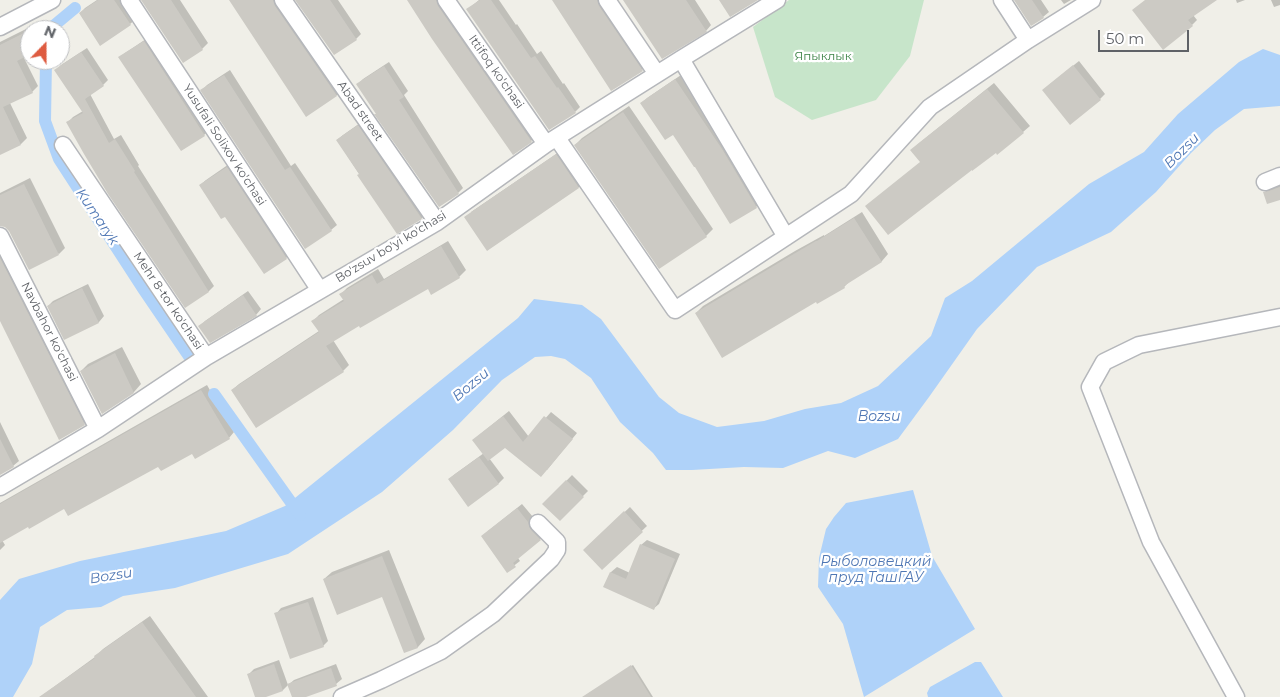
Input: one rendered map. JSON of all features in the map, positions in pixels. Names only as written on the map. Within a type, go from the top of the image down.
[{"type":"street","points":[[0,27],[52,0]]},
{"type":"street","name":"Yusufali Solixov ko'chasi","points":[[128,0],[319,289]]},
{"type":"street","name":"Abad street","points":[[283,0],[437,222]]},
{"type":"street","name":"Ittifoq ko'chasi","points":[[446,0],[675,310],[786,237]]},
{"type":"street","points":[[608,0],[657,74]]},
{"type":"street","points":[[1002,0],[1028,40]]},
{"type":"street","points":[[681,59],[786,237],[850,194],[930,107],[1028,40],[1092,0]]},
{"type":"street","name":"Bo'zsuv bo'yi ko'chasi","points":[[0,487],[98,429],[206,357],[319,289],[437,222],[552,141],[773,1]]},
{"type":"street","name":"Mehr 8-tor ko'chasi","points":[[63,145],[206,357]]},
{"type":"street","name":"Navbahor ko'chasi","points":[[0,236],[98,429]]},
{"type":"street","points":[[1236,697],[1150,542],[1090,387],[1104,362],[1139,345],[1280,316]]},
{"type":"street","points":[[342,697],[441,651],[493,614],[551,559],[557,550],[557,542],[538,522]]},
{"type":"green space","name":"Япыклык","points":[[789,0],[924,0],[910,56],[876,100],[812,120],[775,97],[753,27]]},
{"type":"water","name":"Bozsu","points":[[1263,49],[1280,55],[1280,106],[1244,109],[1215,130],[1191,153],[1156,192],[1111,232],[1037,267],[977,329],[898,439],[855,458],[828,451],[783,468],[744,467],[666,470],[653,453],[620,422],[591,378],[565,359],[551,356],[535,357],[502,380],[453,430],[382,492],[288,554],[175,588],[123,596],[101,607],[67,610],[40,627],[32,664],[13,697],[0,697],[0,600],[19,579],[80,561],[226,531],[285,506],[518,318],[534,299],[582,305],[601,319],[659,397],[679,413],[717,427],[764,421],[805,409],[841,403],[878,386],[931,336],[945,298],[972,281],[1089,184],[1144,152],[1178,114],[1239,62]]},
{"type":"water","name":"Рыболовецкий пруд ТашГАУ","points":[[913,490],[932,556],[975,629],[864,697],[843,624],[818,587],[819,558],[826,529],[846,503]]},
{"type":"water","points":[[975,662],[981,662],[1003,697],[928,697],[927,693],[930,687]]},
{"type":"building","points":[[98,0],[114,0],[131,25],[100,46],[79,13]]},
{"type":"building","points":[[141,0],[171,0],[203,50],[183,63]]},
{"type":"building","points":[[229,0],[273,0],[275,6],[337,96],[306,117]]},
{"type":"building","points":[[295,0],[330,0],[357,40],[334,55]]},
{"type":"building","points":[[407,0],[436,0],[438,6],[532,142],[513,155]]},
{"type":"building","points":[[480,0],[491,0],[531,58],[535,56],[576,113],[549,130],[466,9]]},
{"type":"building","points":[[552,0],[597,0],[599,6],[643,71],[611,91]]},
{"type":"building","points":[[623,0],[686,0],[707,32],[662,59]]},
{"type":"building","points":[[719,0],[758,0],[730,17]]},
{"type":"building","points":[[1014,0],[1032,0],[1044,18],[1031,26]]},
{"type":"building","points":[[1145,0],[1217,0],[1188,20],[1193,26],[1163,50],[1132,10]]},
{"type":"building","points":[[20,35],[20,59],[17,61],[33,93],[3,107],[21,145],[0,155],[0,45]]},
{"type":"building","points":[[144,41],[205,136],[181,151],[118,57]]},
{"type":"building","points":[[81,52],[104,86],[85,99],[109,143],[115,139],[209,292],[185,308],[108,194],[66,122],[83,113],[54,70],[70,70],[70,59]]},
{"type":"building","points":[[1073,65],[1101,100],[1070,125],[1042,90]]},
{"type":"building","points":[[384,66],[404,97],[399,100],[459,194],[439,207],[374,114],[376,114],[356,84]]},
{"type":"building","points":[[224,75],[285,170],[290,167],[332,231],[305,249],[200,90]]},
{"type":"building","points":[[675,79],[722,149],[757,208],[730,224],[673,135],[665,140],[640,103]]},
{"type":"building","points":[[987,89],[1024,133],[997,155],[996,153],[972,170],[888,235],[865,206],[920,162],[910,150]]},
{"type":"building","points":[[623,112],[707,237],[659,269],[574,145]]},
{"type":"building","points":[[358,125],[422,219],[397,234],[336,140]]},
{"type":"building","points":[[556,154],[579,188],[487,251],[464,217]]},
{"type":"building","points":[[227,167],[287,259],[264,274],[225,217],[221,219],[199,185]]},
{"type":"building","points":[[24,184],[59,255],[29,270],[9,231],[5,227],[0,226],[0,195]]},
{"type":"building","points":[[1280,187],[1280,200],[1267,204],[1263,192]]},
{"type":"building","points":[[854,218],[882,262],[844,286],[845,288],[817,304],[816,302],[722,358],[695,313]]},
{"type":"building","points":[[441,246],[460,278],[431,295],[428,289],[326,346],[344,372],[256,428],[231,390],[319,332],[311,321],[344,301],[339,294],[372,275],[377,284]]},
{"type":"building","points":[[0,258],[85,425],[59,440],[0,321]]},
{"type":"building","points":[[82,288],[99,323],[64,340],[47,306]]},
{"type":"building","points":[[243,295],[257,316],[210,343],[198,326]]},
{"type":"building","points":[[115,353],[134,393],[102,414],[80,371]]},
{"type":"building","points":[[201,390],[230,439],[195,459],[192,454],[161,471],[158,467],[68,516],[64,509],[0,543],[0,504]]},
{"type":"building","points":[[503,416],[523,442],[544,416],[573,439],[541,477],[505,448],[488,461],[472,440]]},
{"type":"building","points":[[0,439],[14,467],[0,475]]},
{"type":"building","points":[[479,457],[499,484],[468,507],[448,479]]},
{"type":"building","points":[[566,480],[584,497],[560,521],[542,504]]},
{"type":"building","points":[[517,508],[528,522],[531,530],[541,540],[513,563],[516,567],[507,573],[481,536]]},
{"type":"building","points":[[624,511],[643,532],[602,570],[583,550]]},
{"type":"building","points":[[640,544],[675,559],[654,610],[603,587],[610,572],[626,579]]},
{"type":"building","points":[[382,556],[418,648],[404,653],[382,597],[337,615],[323,579]]},
{"type":"building","points":[[308,602],[324,647],[290,659],[274,613]]},
{"type":"building","points":[[142,622],[196,697],[39,697],[95,658],[94,656]]},
{"type":"building","points":[[274,664],[283,691],[266,697],[255,697],[247,674]]},
{"type":"building","points":[[631,665],[651,697],[582,697]]},
{"type":"building","points":[[331,668],[337,686],[306,697],[292,697],[287,684]]},
{"type":"waterway","name":"Kumaryk","points":[[61,20],[75,8]]},
{"type":"waterway","name":"Kumaryk","points":[[46,70],[45,121],[59,159],[191,359]]},
{"type":"waterway","name":"Kumaryk","points":[[214,394],[300,515]]}]
